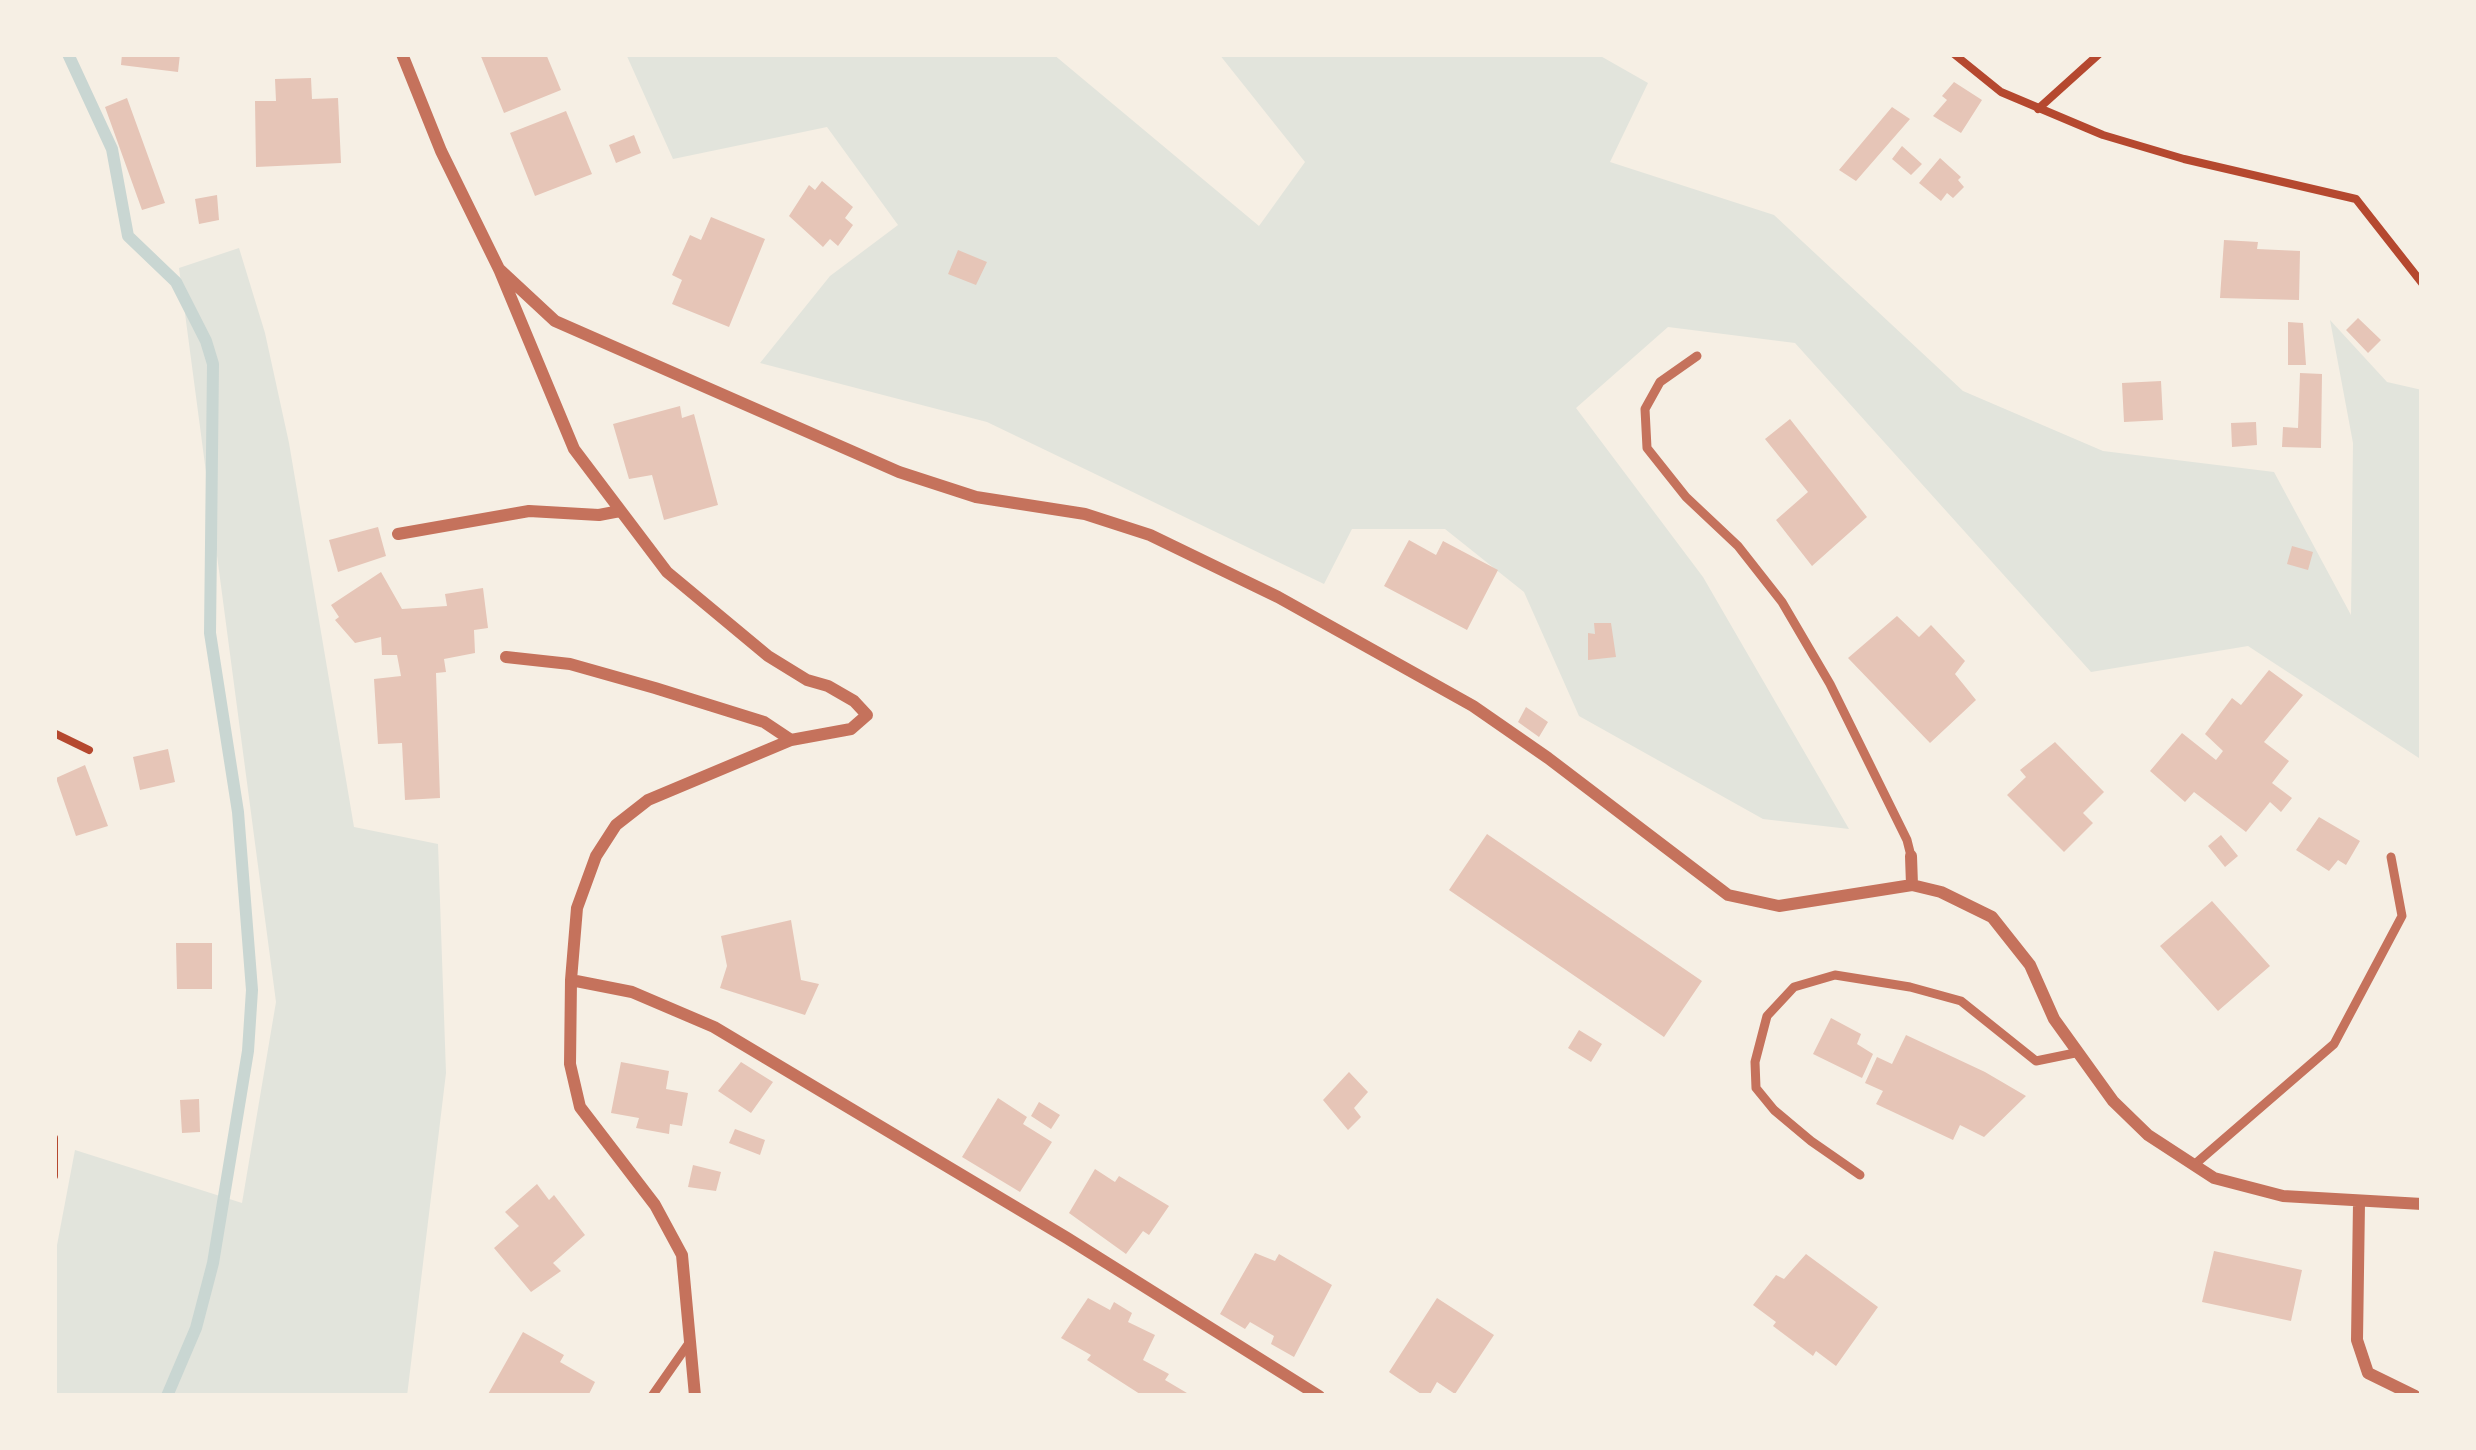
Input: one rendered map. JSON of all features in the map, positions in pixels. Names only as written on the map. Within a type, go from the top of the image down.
[{"type":"street","points":[[402,54],[574,449],[668,572],[768,656],[854,701],[867,715],[851,729],[791,740],[649,800],[616,825],[596,856],[577,908],[570,1064],[580,1107],[655,1205],[682,1255],[695,1396]]},
{"type":"street","points":[[499,269],[555,321],[899,472],[976,497],[1084,514],[1150,535],[1277,597],[1473,706],[1728,895],[1779,905],[1912,882],[1941,892],[1992,917],[2030,965],[2054,1019],[2113,1101],[2148,1135],[2214,1178],[2282,1196],[2422,1204]]},
{"type":"street","points":[[398,534],[529,511],[598,515],[620,511]]},
{"type":"street","points":[[506,657],[570,664],[655,688],[764,722],[791,740]]},
{"type":"street","points":[[1911,856],[1912,882]]},
{"type":"street","points":[[571,980],[632,992],[714,1027],[1067,1238],[1319,1396]]},
{"type":"street","points":[[2359,1203],[2357,1340],[2368,1373],[2415,1396]]},
{"type":"lane","points":[[1697,356],[1660,382],[1645,409],[1647,448],[1686,496],[1738,546],[1782,602],[1830,684],[1911,856]]},
{"type":"lane","points":[[2194,1165],[2334,1044],[2402,916],[2391,857]]},
{"type":"lane","points":[[1860,1175],[1811,1142],[1756,1088],[1755,1062],[1767,1016],[1794,987],[1835,976],[1910,987],[1961,1001],[2036,1061],[2075,1053]]},
{"type":"lane","points":[[652,1396],[689,1343]]},
{"type":"path","points":[[1954,54],[2001,92],[2103,135],[2356,199],[2422,284]]},
{"type":"path","points":[[2038,109],[2099,54]]},
{"type":"path","points":[[54,734],[89,750]]},
{"type":"path","points":[[54,1138],[54,1176]]},
{"type":"shaded area","points":[[626,54],[1053,54],[1259,226],[1305,162],[1219,54],[1597,54],[1648,83],[1610,162],[1774,215],[1963,391],[2103,451],[2274,472],[2351,615],[2353,443],[2330,320],[2387,382],[2422,390],[2422,760],[2248,646],[2091,672],[1795,343],[1668,327],[1576,408],[1703,577],[1849,829],[1763,819],[1579,716],[1524,592],[1445,529],[1352,529],[1324,584],[987,422],[760,363],[830,276],[898,225],[827,127],[673,159]]},
{"type":"shaded area","points":[[239,248],[265,333],[289,443],[354,827],[438,844],[446,1073],[407,1396],[54,1396],[54,1261],[75,1150],[242,1203],[276,1002],[179,268]]},
{"type":"building","points":[[122,54],[180,54],[178,72],[121,65]]},
{"type":"building","points":[[480,54],[546,54],[561,90],[504,113]]},
{"type":"building","points":[[311,78],[312,99],[338,98],[341,163],[256,167],[255,101],[276,101],[275,79]]},
{"type":"building","points":[[1954,82],[1982,100],[1961,133],[1933,116]]},
{"type":"building","points":[[127,98],[165,203],[142,210],[105,107]]},
{"type":"building","points":[[1892,107],[1910,119],[1856,181],[1839,170]]},
{"type":"building","points":[[566,111],[592,174],[535,196],[510,133]]},
{"type":"building","points":[[634,135],[641,153],[616,163],[609,145]]},
{"type":"building","points":[[1902,146],[1922,164],[1911,175],[1892,159]]},
{"type":"building","points":[[1940,158],[1961,177],[1958,180],[1964,187],[1953,198],[1947,193],[1941,201],[1919,183]]},
{"type":"building","points":[[822,181],[853,207],[845,218],[853,225],[838,246],[830,239],[823,247],[789,216],[809,185],[815,190]]},
{"type":"building","points":[[217,195],[219,220],[199,224],[195,199]]},
{"type":"building","points":[[711,217],[765,239],[729,327],[672,304],[682,280],[672,275],[690,235],[701,240]]},
{"type":"building","points":[[2224,240],[2258,242],[2257,249],[2300,251],[2299,300],[2220,298]]},
{"type":"building","points":[[958,250],[987,262],[976,285],[948,274]]},
{"type":"building","points":[[2358,318],[2381,340],[2368,353],[2346,330]]},
{"type":"building","points":[[2288,322],[2303,323],[2306,365],[2288,365]]},
{"type":"building","points":[[2300,373],[2322,374],[2321,448],[2282,447],[2283,427],[2298,428]]},
{"type":"building","points":[[2161,381],[2163,420],[2124,422],[2122,383]]},
{"type":"building","points":[[680,406],[682,418],[694,414],[718,505],[664,520],[652,475],[629,479],[613,424]]},
{"type":"building","points":[[1790,419],[1867,517],[1812,566],[1776,520],[1808,492],[1765,439]]},
{"type":"building","points":[[2256,422],[2257,445],[2232,447],[2231,423]]},
{"type":"building","points":[[378,527],[386,556],[338,572],[329,540]]},
{"type":"building","points":[[1409,540],[1436,555],[1443,541],[1498,570],[1467,630],[1384,586]]},
{"type":"building","points":[[2292,546],[2313,552],[2308,570],[2287,564]]},
{"type":"building","points":[[381,572],[402,609],[447,606],[445,594],[483,588],[488,628],[474,630],[475,653],[444,659],[446,672],[436,673],[440,798],[405,800],[402,743],[378,744],[374,679],[401,676],[397,655],[382,655],[381,637],[355,643],[335,620],[339,617],[331,605]]},
{"type":"building","points":[[1897,616],[1919,637],[1931,625],[1965,661],[1955,674],[1976,700],[1930,743],[1848,658]]},
{"type":"building","points":[[1594,623],[1611,623],[1616,657],[1588,660],[1588,633],[1595,634]]},
{"type":"building","points":[[2269,670],[2303,695],[2264,742],[2289,761],[2272,783],[2292,798],[2281,812],[2270,802],[2246,832],[2194,792],[2185,802],[2150,771],[2182,733],[2216,760],[2223,751],[2205,734],[2232,698],[2241,705]]},
{"type":"building","points":[[1526,707],[1548,722],[1539,737],[1518,722]]},
{"type":"building","points":[[2055,742],[2104,792],[2083,813],[2093,823],[2064,852],[2007,795],[2026,777],[2020,770]]},
{"type":"building","points":[[168,749],[175,782],[140,790],[133,757]]},
{"type":"building","points":[[85,765],[108,826],[76,836],[56,778]]},
{"type":"building","points":[[2319,817],[2360,841],[2346,865],[2338,860],[2329,871],[2296,850]]},
{"type":"building","points":[[1487,834],[1702,981],[1664,1037],[1449,890]]},
{"type":"building","points":[[2221,835],[2238,856],[2225,867],[2208,846]]},
{"type":"building","points":[[2212,901],[2270,966],[2218,1011],[2160,946]]},
{"type":"building","points":[[791,920],[801,980],[819,984],[805,1015],[720,988],[727,966],[721,936]]},
{"type":"building","points":[[176,943],[212,943],[212,989],[177,989]]},
{"type":"building","points":[[1831,1018],[1861,1034],[1857,1044],[1873,1054],[1862,1078],[1813,1054]]},
{"type":"building","points":[[1579,1030],[1602,1044],[1591,1062],[1568,1048]]},
{"type":"building","points":[[1906,1035],[2026,1096],[1984,1137],[1960,1125],[1953,1140],[1876,1104],[1883,1091],[1865,1083],[1877,1057],[1892,1064]]},
{"type":"building","points":[[621,1062],[669,1071],[666,1089],[688,1093],[682,1126],[670,1124],[669,1134],[636,1128],[639,1118],[611,1113]]},
{"type":"building","points":[[741,1062],[773,1082],[751,1113],[718,1091]]},
{"type":"building","points":[[1349,1072],[1368,1092],[1354,1108],[1361,1117],[1348,1130],[1323,1100]]},
{"type":"building","points":[[998,1098],[1027,1117],[1023,1124],[1052,1142],[1020,1192],[962,1157]]},
{"type":"building","points":[[199,1099],[200,1132],[182,1133],[180,1100]]},
{"type":"building","points":[[1039,1102],[1060,1115],[1051,1129],[1031,1116]]},
{"type":"building","points":[[735,1129],[765,1140],[760,1155],[729,1143]]},
{"type":"building","points":[[693,1165],[721,1172],[716,1191],[688,1187]]},
{"type":"building","points":[[1095,1169],[1115,1182],[1119,1176],[1169,1206],[1149,1235],[1143,1231],[1126,1254],[1069,1213]]},
{"type":"building","points":[[537,1184],[549,1200],[554,1195],[585,1235],[553,1263],[561,1271],[531,1292],[494,1248],[519,1226],[505,1212]]},
{"type":"building","points":[[2214,1251],[2302,1270],[2291,1321],[2202,1302]]},
{"type":"building","points":[[1255,1253],[1275,1261],[1279,1254],[1332,1285],[1294,1357],[1271,1344],[1274,1336],[1250,1322],[1245,1329],[1220,1314]]},
{"type":"building","points":[[1806,1254],[1878,1307],[1836,1366],[1816,1351],[1813,1356],[1753,1305],[1776,1275],[1784,1279]]},
{"type":"building","points":[[1088,1298],[1110,1310],[1114,1302],[1132,1313],[1128,1322],[1155,1335],[1143,1360],[1169,1374],[1165,1380],[1192,1396],[1143,1396],[1061,1338]]},
{"type":"building","points":[[1437,1298],[1494,1335],[1455,1394],[1437,1382],[1429,1396],[1424,1396],[1389,1372]]},
{"type":"building","points":[[523,1332],[564,1355],[560,1362],[595,1382],[588,1396],[487,1396]]},
{"type":"waterway","points":[[68,54],[112,149],[128,236],[176,282],[213,364],[210,633],[238,812],[252,990],[248,1051],[213,1263],[196,1328],[167,1396]]}]
